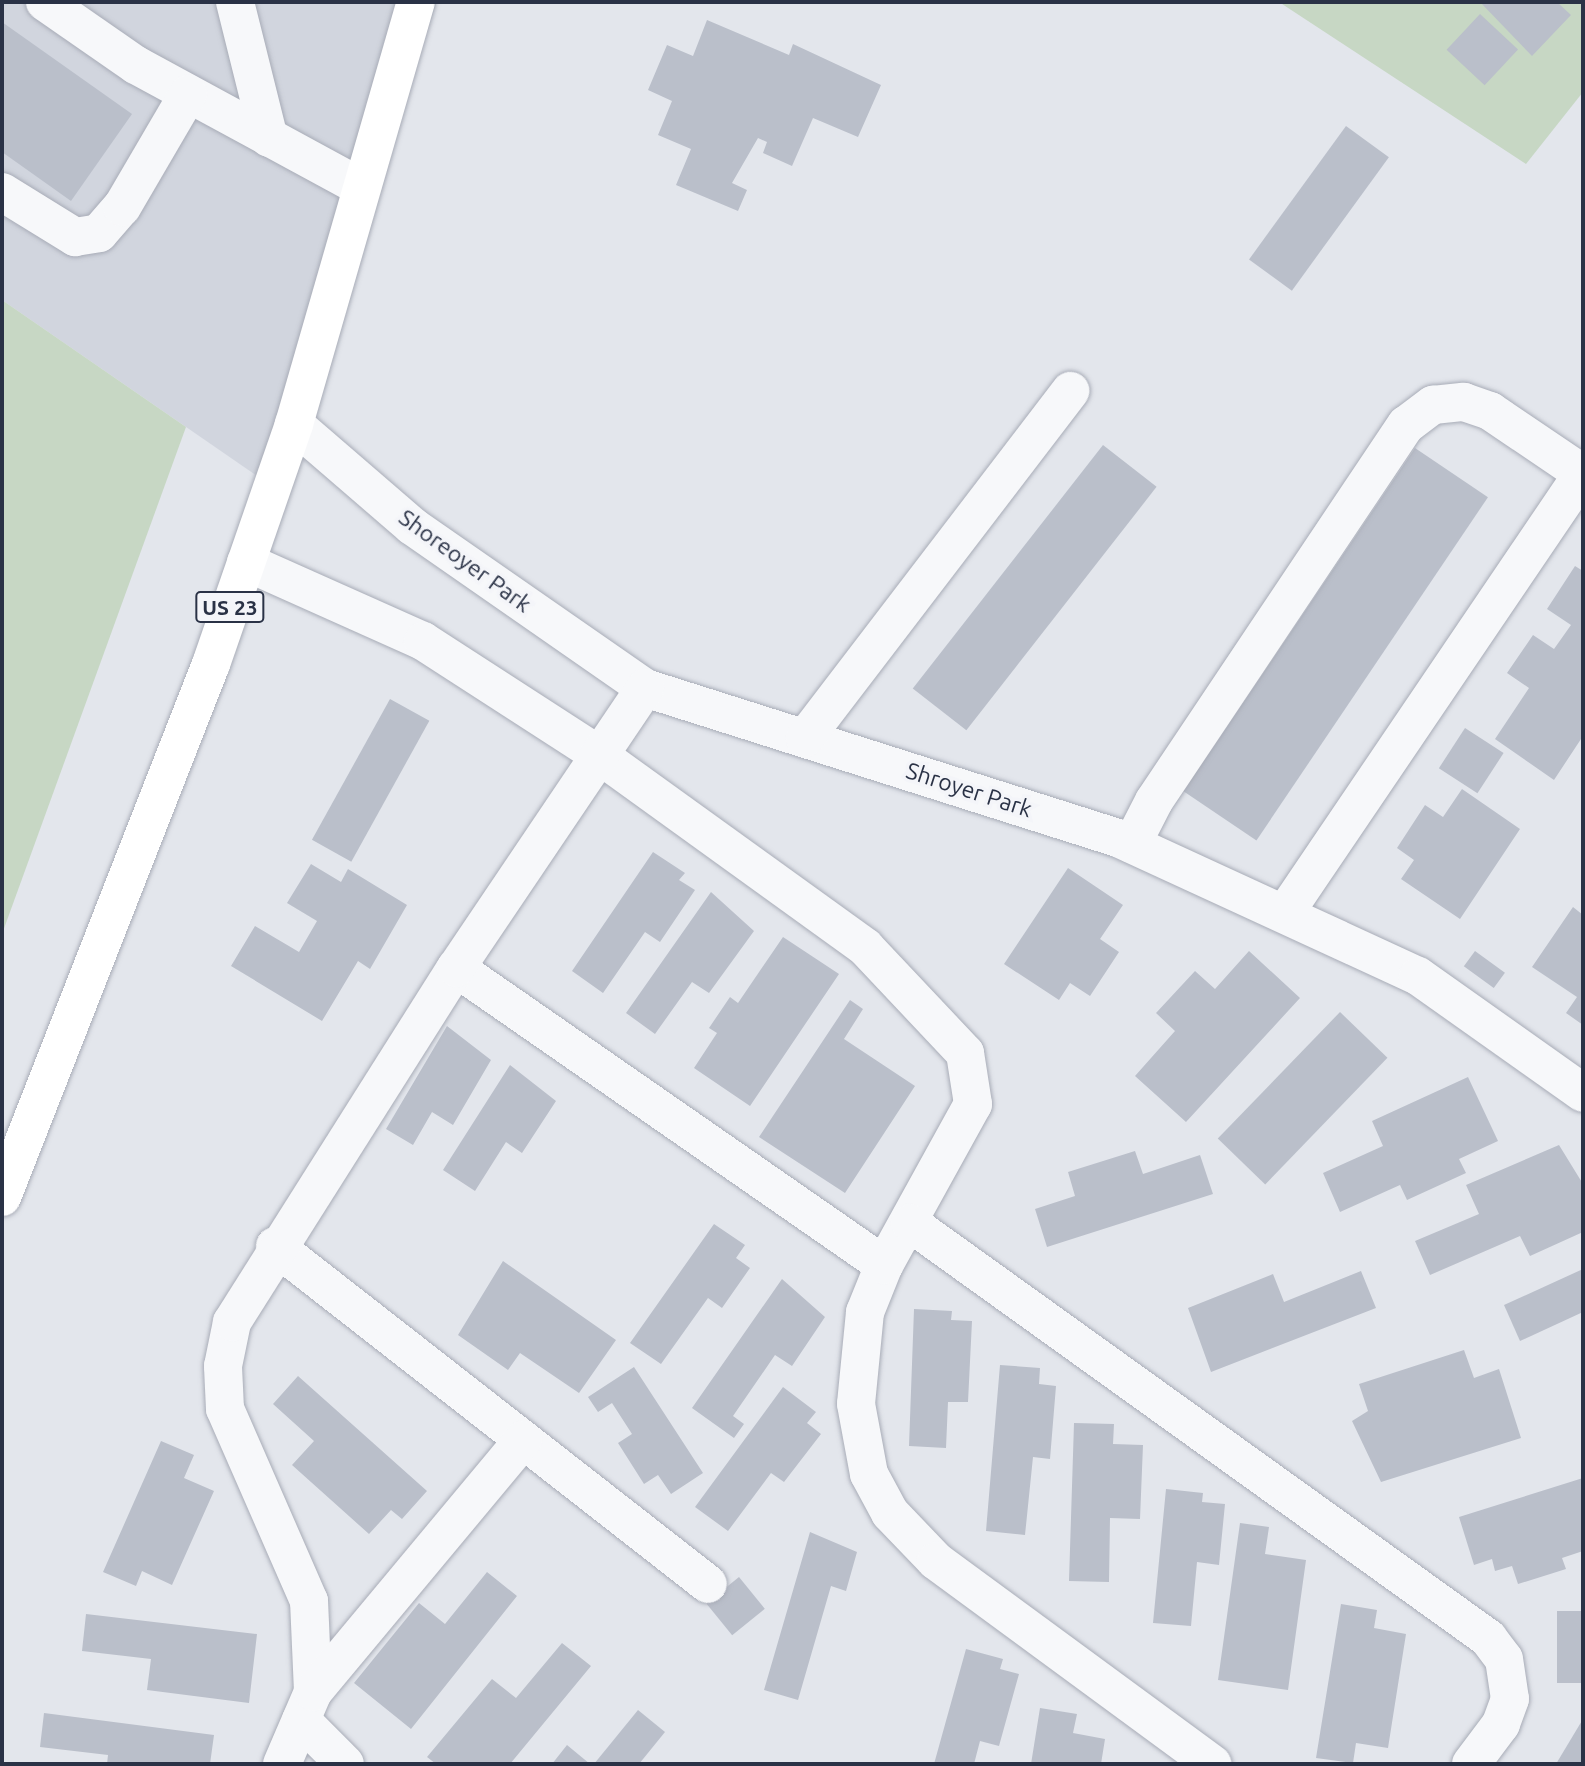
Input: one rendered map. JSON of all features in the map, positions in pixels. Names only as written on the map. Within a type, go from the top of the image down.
[{"type":"highway","name":"US 23","points":[[2,1197],[246,562],[294,424],[415,2]]},
{"type":"street","points":[[45,2],[188,94],[361,187]]},
{"type":"street","points":[[235,2],[269,138]]},
{"type":"street","points":[[2,192],[75,237],[99,233],[122,207],[188,94]]},
{"type":"street","points":[[805,738],[1070,391]]},
{"type":"street","points":[[1132,844],[1154,801],[1406,425],[1433,405],[1464,402],[1490,411],[1583,473],[1285,913]]},
{"type":"street","name":"Shoreoyer Park","points":[[294,424],[412,526],[645,688]]},
{"type":"street","points":[[246,562],[423,641],[599,755],[865,947],[965,1053],[973,1104],[910,1223],[884,1265],[865,1312],[856,1404],[869,1474],[890,1513],[936,1561],[1212,1764]]},
{"type":"street","points":[[345,1764],[307,1706],[309,1601],[225,1409],[223,1366],[232,1322],[275,1246],[456,968],[645,688]]},
{"type":"street","name":"Shroyer Park","points":[[645,688],[1132,844],[1418,976],[1583,1093]]},
{"type":"street","points":[[456,968],[884,1265]]},
{"type":"street","points":[[910,1223],[1488,1638],[1507,1668],[1510,1699],[1502,1724],[1471,1764]]},
{"type":"street","points":[[275,1246],[708,1584]]},
{"type":"street","points":[[282,1764],[307,1706],[523,1440]]},
{"type":"shaded area","points":[[2,2],[437,2],[273,487],[2,300]]},
{"type":"green space","points":[[1279,2],[1583,2],[1583,92],[1526,164]]},
{"type":"green space","points":[[2,300],[186,427],[2,934]]},
{"type":"building","points":[[1480,2],[1557,2],[1571,15],[1532,56]]},
{"type":"building","points":[[1480,14],[1518,49],[1485,85],[1447,50]]},
{"type":"building","points":[[707,20],[789,55],[793,44],[881,85],[858,137],[813,118],[792,166],[763,153],[767,142],[758,138],[732,183],[747,190],[738,211],[676,185],[691,149],[658,135],[672,101],[648,90],[667,45],[693,56]]},
{"type":"building","points":[[2,22],[132,114],[71,201],[2,152]]},
{"type":"building","points":[[1346,126],[1389,157],[1292,291],[1249,259]]},
{"type":"building","points":[[1103,445],[1157,487],[966,730],[913,688]]},
{"type":"building","points":[[1415,448],[1488,497],[1256,840],[1183,791]]},
{"type":"building","points":[[1575,566],[1583,571],[1583,736],[1554,780],[1495,739],[1529,688],[1507,673],[1533,635],[1554,649],[1571,625],[1547,609]]},
{"type":"building","points":[[390,699],[429,721],[351,862],[312,840]]},
{"type":"building","points":[[1465,728],[1504,753],[1477,793],[1439,768]]},
{"type":"building","points":[[1462,789],[1520,829],[1460,919],[1401,879],[1414,860],[1397,848],[1425,805],[1443,817]]},
{"type":"building","points":[[653,852],[685,873],[679,880],[695,890],[660,942],[645,932],[603,993],[572,971]]},
{"type":"building","points":[[311,864],[341,882],[348,869],[407,905],[370,969],[358,961],[322,1021],[231,966],[255,926],[299,952],[317,921],[287,903]]},
{"type":"building","points":[[1068,868],[1123,905],[1100,939],[1119,952],[1090,996],[1070,983],[1059,1000],[1004,964]]},
{"type":"building","points":[[711,892],[754,931],[709,993],[692,982],[655,1034],[626,1013]]},
{"type":"building","points":[[1573,907],[1583,915],[1583,1025],[1566,1013],[1577,997],[1532,967]]},
{"type":"building","points":[[783,937],[839,974],[750,1106],[694,1068],[717,1033],[709,1028],[730,997],[738,1003]]},
{"type":"building","points":[[1249,951],[1300,998],[1186,1122],[1135,1076],[1175,1031],[1156,1013],[1195,971],[1215,989]]},
{"type":"building","points":[[1475,951],[1505,973],[1494,988],[1464,966]]},
{"type":"building","points":[[850,1000],[863,1009],[844,1039],[915,1086],[845,1193],[759,1137]]},
{"type":"building","points":[[1340,1012],[1387,1058],[1265,1184],[1218,1139]]},
{"type":"building","points":[[447,1026],[491,1060],[453,1125],[432,1112],[413,1145],[386,1129]]},
{"type":"building","points":[[510,1065],[556,1101],[522,1153],[506,1142],[475,1191],[443,1170]]},
{"type":"building","points":[[1468,1077],[1498,1141],[1459,1159],[1466,1173],[1407,1200],[1400,1185],[1340,1212],[1323,1173],[1383,1146],[1372,1121]]},
{"type":"building","points":[[1559,1145],[1583,1184],[1583,1232],[1530,1256],[1520,1236],[1430,1275],[1415,1241],[1479,1214],[1466,1185]]},
{"type":"building","points":[[1135,1151],[1143,1174],[1200,1155],[1213,1194],[1047,1247],[1035,1209],[1075,1196],[1068,1172]]},
{"type":"building","points":[[714,1224],[745,1245],[736,1258],[750,1268],[722,1308],[708,1298],[661,1364],[630,1343]]},
{"type":"building","points":[[503,1261],[616,1340],[579,1393],[520,1353],[508,1370],[458,1335]]},
{"type":"building","points":[[1583,1269],[1583,1312],[1520,1341],[1504,1305]]},
{"type":"building","points":[[1361,1271],[1376,1308],[1211,1372],[1188,1308],[1273,1274],[1284,1302]]},
{"type":"building","points":[[782,1279],[825,1317],[792,1366],[775,1355],[733,1416],[744,1424],[734,1438],[692,1408]]},
{"type":"building","points":[[914,1309],[952,1311],[951,1320],[972,1321],[968,1402],[948,1402],[946,1448],[909,1446]]},
{"type":"building","points":[[1464,1350],[1474,1378],[1499,1369],[1521,1438],[1381,1482],[1352,1421],[1368,1411],[1359,1384]]},
{"type":"building","points":[[1000,1365],[1040,1368],[1039,1384],[1056,1386],[1050,1459],[1033,1457],[1025,1535],[986,1531]]},
{"type":"building","points":[[634,1367],[703,1473],[671,1494],[658,1475],[644,1484],[618,1443],[632,1434],[612,1403],[598,1412],[588,1397]]},
{"type":"building","points":[[298,1376],[427,1491],[402,1519],[391,1510],[369,1534],[292,1465],[314,1441],[273,1404]]},
{"type":"building","points":[[783,1387],[816,1412],[807,1423],[821,1434],[784,1482],[771,1473],[728,1531],[695,1507]]},
{"type":"building","points":[[1074,1423],[1114,1424],[1113,1444],[1143,1445],[1140,1519],[1110,1518],[1109,1582],[1069,1581]]},
{"type":"building","points":[[161,1441],[194,1455],[184,1478],[214,1491],[172,1585],[142,1571],[136,1586],[103,1572]]},
{"type":"building","points":[[1583,1478],[1583,1551],[1562,1558],[1566,1569],[1518,1584],[1512,1566],[1495,1571],[1492,1559],[1474,1565],[1459,1517]]},
{"type":"building","points":[[1166,1489],[1203,1493],[1202,1502],[1225,1504],[1219,1565],[1197,1562],[1191,1626],[1153,1623]]},
{"type":"building","points":[[1240,1523],[1269,1527],[1265,1554],[1306,1560],[1288,1690],[1218,1680]]},
{"type":"building","points":[[810,1532],[857,1552],[846,1591],[831,1586],[798,1700],[764,1690]]},
{"type":"building","points":[[487,1572],[517,1596],[411,1729],[354,1683],[419,1603],[445,1624]]},
{"type":"building","points":[[739,1577],[765,1609],[732,1635],[706,1603]]},
{"type":"building","points":[[1341,1604],[1377,1610],[1374,1628],[1406,1634],[1388,1748],[1356,1743],[1353,1763],[1316,1758]]},
{"type":"building","points":[[1557,1611],[1583,1611],[1583,1683],[1557,1683]]},
{"type":"building","points":[[86,1614],[257,1634],[249,1703],[147,1690],[151,1659],[82,1651]]},
{"type":"building","points":[[562,1643],[591,1666],[510,1764],[436,1764],[427,1757],[492,1679],[516,1698]]},
{"type":"building","points":[[966,1649],[1003,1659],[1000,1669],[1019,1674],[999,1746],[980,1741],[974,1764],[934,1764]]},
{"type":"building","points":[[1040,1708],[1077,1714],[1073,1733],[1105,1739],[1101,1764],[1031,1764]]},
{"type":"building","points":[[638,1710],[665,1732],[639,1764],[594,1764]]},
{"type":"building","points":[[44,1713],[214,1735],[210,1764],[107,1764],[108,1755],[40,1747]]},
{"type":"building","points":[[1583,1719],[1583,1764],[1556,1764]]},
{"type":"building","points":[[567,1745],[590,1764],[552,1764]]}]
